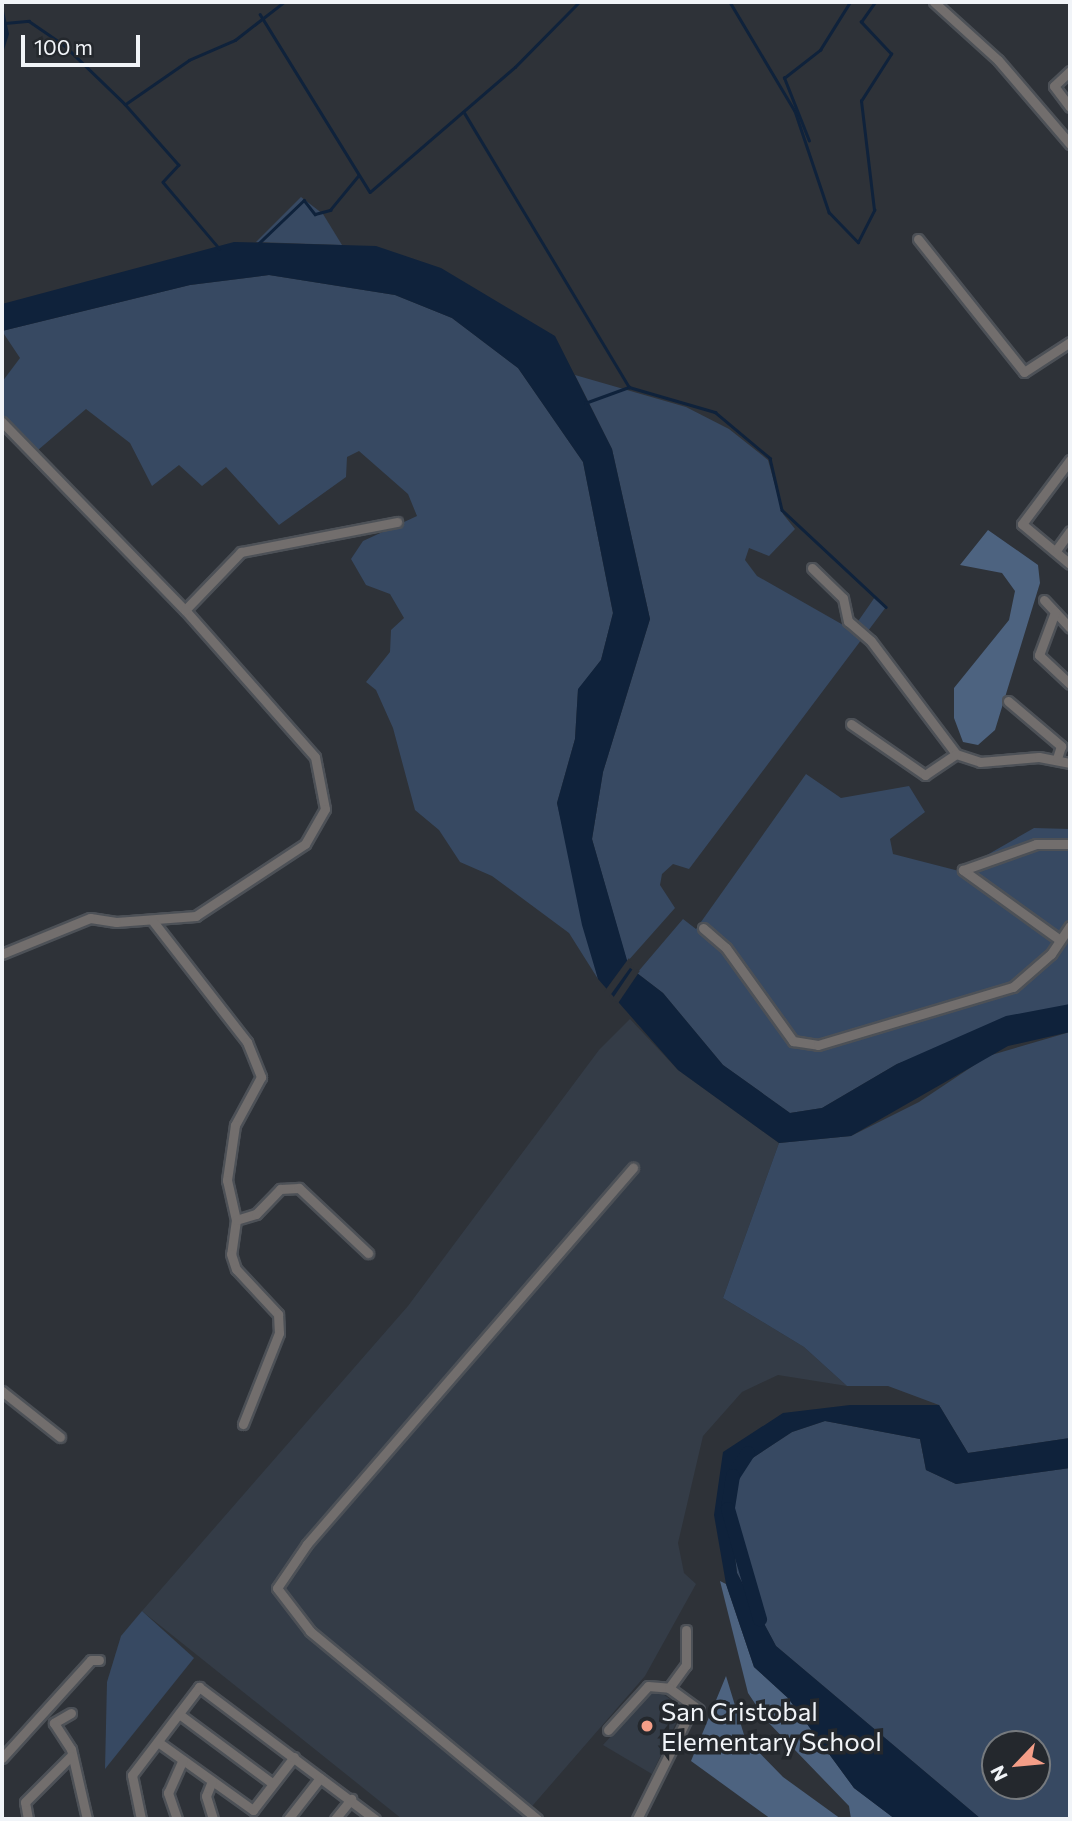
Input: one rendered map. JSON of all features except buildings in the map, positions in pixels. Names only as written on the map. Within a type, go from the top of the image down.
[{"type":"street","points":[[934,2],[1007,69],[1070,144]]},
{"type":"street","points":[[1070,71],[1054,86],[1070,107]]},
{"type":"street","points":[[918,239],[1024,372],[1070,342]]},
{"type":"street","points":[[2,422],[185,610],[315,757],[325,809],[305,844],[218,906],[180,919],[90,918],[2,954]]},
{"type":"street","points":[[1070,460],[1022,524],[1057,549],[1070,564]]},
{"type":"street","points":[[185,610],[241,552],[397,522]]},
{"type":"street","points":[[1057,549],[1070,531]]},
{"type":"street","points":[[812,568],[843,598],[848,621],[878,650],[956,754],[980,762],[1057,758],[1070,763]]},
{"type":"street","points":[[1044,600],[1070,628]]},
{"type":"street","points":[[1055,612],[1039,656],[1070,684]]},
{"type":"street","points":[[1008,701],[1061,746],[1057,758]]},
{"type":"street","points":[[851,724],[925,775],[956,754]]},
{"type":"street","points":[[1060,940],[963,870],[1036,844],[1070,844]]},
{"type":"street","points":[[152,920],[258,1062],[259,1090],[233,1136],[227,1180],[236,1220],[236,1269],[280,1321],[243,1424]]},
{"type":"street","points":[[703,928],[726,948],[793,1041],[818,1045],[1013,988],[1029,979],[1070,926]]},
{"type":"street","points":[[537,1819],[310,1631],[277,1588],[307,1544],[633,1168]]},
{"type":"street","points":[[236,1220],[256,1214],[280,1189],[299,1188],[368,1253]]},
{"type":"street","points":[[2,1391],[60,1437]]},
{"type":"street","points":[[668,1688],[686,1665],[686,1630]]},
{"type":"street","points":[[2,1758],[91,1660],[99,1660]]},
{"type":"street","points":[[141,1819],[130,1786],[199,1686],[376,1819]]},
{"type":"street","points":[[608,1730],[648,1686],[668,1688],[696,1708],[637,1819]]},
{"type":"street","points":[[71,1713],[54,1723],[71,1756],[87,1819]]},
{"type":"street","points":[[179,1714],[272,1783]]},
{"type":"street","points":[[158,1742],[253,1810],[294,1757]]},
{"type":"street","points":[[28,1819],[25,1802],[71,1756]]},
{"type":"street","points":[[177,1819],[168,1793],[183,1760]]},
{"type":"street","points":[[288,1819],[320,1778]]},
{"type":"street","points":[[212,1782],[206,1796],[213,1819]]},
{"type":"street","points":[[335,1819],[351,1799]]},
{"type":"shaded area","points":[[2,2],[9,34],[2,56]]},
{"type":"shaded area","points":[[301,197],[323,214],[342,245],[256,242]]},
{"type":"shaded area","points":[[234,242],[376,246],[441,268],[555,336],[612,449],[650,619],[603,772],[592,839],[629,967],[663,993],[723,1065],[790,1113],[822,1108],[897,1064],[1006,1016],[1070,1004],[1070,1032],[1008,1046],[851,1136],[779,1143],[678,1070],[598,979],[582,925],[557,803],[575,739],[578,689],[601,660],[613,613],[583,462],[518,368],[452,318],[395,295],[269,275],[190,285],[2,331],[2,304]]},
{"type":"shaded area","points":[[269,275],[395,295],[452,318],[518,368],[583,462],[613,613],[601,660],[578,690],[575,739],[557,803],[598,979],[569,933],[492,876],[460,862],[439,830],[415,810],[393,728],[376,690],[366,682],[390,652],[391,630],[404,618],[390,594],[366,585],[351,559],[363,541],[417,516],[408,494],[359,451],[347,457],[346,477],[279,525],[226,467],[202,486],[179,465],[152,486],[130,443],[86,409],[31,456],[2,424],[2,382],[20,358],[2,331],[190,285]]},
{"type":"shaded area","points":[[575,375],[686,407],[729,429],[768,460],[783,514],[795,529],[769,556],[749,548],[745,560],[757,576],[852,630],[875,597],[886,607],[689,869],[673,864],[662,874],[660,885],[675,908],[627,962],[592,839],[603,772],[650,619],[612,449]]},
{"type":"shaded area","points":[[988,530],[1038,565],[1040,583],[995,730],[978,745],[963,742],[954,718],[954,688],[1009,620],[1015,591],[1002,573],[960,565]]},
{"type":"shaded area","points":[[806,774],[841,798],[909,786],[925,812],[890,839],[893,854],[959,871],[1034,828],[1070,829],[1070,1004],[897,1064],[822,1108],[790,1113],[723,1065],[663,993],[637,973],[683,919],[696,929]]},
{"type":"shaded area","points":[[630,1019],[678,1070],[779,1143],[723,1298],[804,1347],[847,1386],[778,1375],[742,1392],[703,1436],[678,1543],[684,1573],[696,1584],[645,1676],[521,1819],[402,1819],[142,1611],[408,1306],[599,1050]]},
{"type":"shaded area","points":[[1070,1032],[1070,1438],[968,1453],[939,1405],[888,1386],[847,1386],[804,1347],[723,1298],[779,1143],[851,1136],[919,1102],[988,1056]]},
{"type":"shaded area","points":[[850,1405],[939,1405],[968,1453],[1070,1438],[1070,1468],[956,1484],[926,1470],[920,1439],[825,1421],[792,1432],[733,1471],[728,1499],[737,1573],[776,1646],[981,1819],[895,1819],[854,1788],[788,1698],[754,1667],[726,1584],[714,1515],[723,1452],[783,1413]]},
{"type":"shaded area","points":[[825,1421],[920,1439],[926,1470],[956,1484],[1070,1468],[1070,1819],[981,1819],[776,1646],[737,1573],[728,1499],[733,1471],[792,1432]]},
{"type":"shaded area","points":[[720,1581],[726,1584],[754,1667],[788,1698],[854,1788],[895,1819],[851,1819],[849,1806],[766,1720],[748,1693]]},
{"type":"shaded area","points":[[142,1611],[194,1658],[105,1769],[107,1682],[121,1636]]},
{"type":"shaded area","points":[[726,1676],[745,1738],[783,1777],[841,1819],[771,1819],[691,1761]]},
{"type":"shaded area","name":"San Cristobal Elementary School","points":[[654,1688],[683,1708],[652,1774],[603,1745]]},
{"type":"pier","points":[[629,958],[632,965],[609,997],[604,992]]},
{"type":"pier","points":[[634,967],[640,971],[618,1003],[612,999]]},
{"type":"waterway","points":[[127,103],[189,60],[235,40],[284,2]]},
{"type":"waterway","points":[[260,14],[370,192],[515,67],[579,2]]},
{"type":"waterway","points":[[730,2],[795,111],[829,212],[858,242],[874,210],[861,101],[891,54],[861,22],[875,2]]},
{"type":"waterway","points":[[809,141],[784,78],[820,50],[850,2]]},
{"type":"waterway","points":[[5,23],[29,21],[64,45],[125,104],[179,165],[163,182],[219,248]]},
{"type":"waterway","points":[[464,112],[629,387]]},
{"type":"waterway","points":[[259,243],[304,200],[315,214],[330,210],[358,176]]},
{"type":"waterway","points":[[585,403],[629,387],[715,412],[770,458],[782,510],[886,607]]},
{"type":"waterway","points":[[748,1453],[733,1476],[728,1509],[760,1619]]},
{"type":"place","name":"San Cristobal Elementary School","points":[[647,1726]]}]
